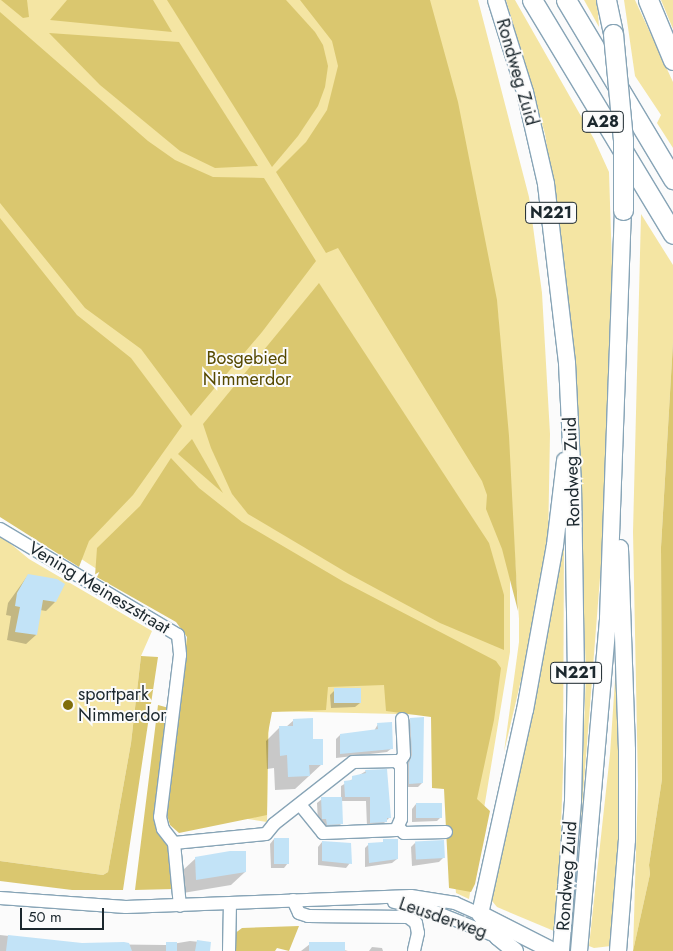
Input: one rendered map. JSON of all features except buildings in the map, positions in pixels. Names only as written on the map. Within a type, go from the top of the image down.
[{"type":"highway","name":"A28","points":[[532,0],[673,234]]},
{"type":"highway","name":"A28","points":[[566,0],[673,179]]},
{"type":"highway","name":"A28","points":[[606,0],[613,34],[623,130],[623,210]]},
{"type":"highway","name":"A28","points":[[613,0],[613,34]]},
{"type":"highway","points":[[648,0],[673,60]]},
{"type":"main road","name":"Rondweg Zuid","points":[[496,0],[525,92],[546,184],[562,304],[570,421],[576,586],[576,723],[561,951]]},
{"type":"main road","name":"Rondweg Zuid","points":[[579,951],[600,740],[615,486],[623,210]]},
{"type":"main road","name":"N221","points":[[480,914],[536,654],[555,545],[570,421]]},
{"type":"main road","name":"N221","points":[[615,486],[623,576],[627,750],[627,840],[618,951]]},
{"type":"main road","points":[[480,914],[497,944]]},
{"type":"main road","name":"Leusderweg","points":[[480,914],[520,945]]},
{"type":"main road","name":"Leusderweg","points":[[497,944],[520,945],[553,951]]},
{"type":"street","name":"Vening Meineszstraat","points":[[0,529],[178,635],[180,656],[160,817],[163,829],[174,843],[180,906]]},
{"type":"street","points":[[402,718],[404,755],[399,763],[403,776],[399,828],[404,833],[446,832]]},
{"type":"street","points":[[174,843],[266,834],[353,762],[399,763]]},
{"type":"street","points":[[300,805],[323,833],[390,832],[399,828]]},
{"type":"street","name":"Leusderweg","points":[[0,898],[89,906],[180,906],[293,900],[388,898],[455,903],[480,914]]},
{"type":"street","name":"Leusderweg","points":[[293,900],[298,913],[308,916],[393,914],[408,917],[416,923],[418,933],[414,951]]},
{"type":"street","name":"Leusderweg","points":[[410,900],[497,944]]},
{"type":"street","points":[[228,951],[230,904]]},
{"type":"green space","name":"Bosgebied Nimmerdor","points":[[0,0],[478,0],[529,197],[542,293],[550,434],[548,544],[535,621],[504,752],[519,642],[519,619],[497,300],[510,514],[510,652],[469,899],[456,893],[440,715],[269,711],[267,822],[248,819],[227,654],[0,506]]},
{"type":"green space","points":[[506,0],[515,0],[594,139],[609,172],[612,266],[602,552],[580,833],[586,674],[575,368],[563,253],[545,134]]},
{"type":"green space","points":[[584,0],[597,0],[599,27]]},
{"type":"green space","points":[[624,0],[635,0],[673,82],[673,148],[657,123],[661,115],[635,76]]},
{"type":"green space","points":[[661,0],[673,0],[673,29]]},
{"type":"green space","points":[[641,214],[673,265],[673,342],[661,547],[662,779],[649,865],[650,874],[633,951],[638,785],[633,532]]},
{"type":"green space","name":"sportpark Nimmerdor","points":[[0,535],[29,559],[152,631],[141,656],[131,743],[108,872],[103,875],[0,861]]},
{"type":"green space","points":[[564,538],[563,771],[558,909],[554,931],[497,907],[492,901]]},
{"type":"green space","points":[[617,651],[623,820],[611,946],[594,948],[589,946],[610,754]]},
{"type":"shaded area","points":[[1,0],[27,0],[29,17],[23,18]]},
{"type":"shaded area","points":[[67,0],[153,0],[172,32],[50,20]]},
{"type":"shaded area","points":[[167,0],[286,0],[315,32],[323,45],[328,66],[325,87],[318,106],[298,136],[272,167]]},
{"type":"shaded area","points":[[300,0],[430,0],[458,102],[497,300],[509,436],[518,611],[502,549],[486,509],[487,495],[482,481],[338,248],[326,253],[276,172],[306,142],[327,110],[338,66],[332,41]]},
{"type":"shaded area","points":[[0,12],[148,141],[175,160],[213,177],[264,178],[316,261],[262,332],[191,416],[141,349],[85,308],[0,203]]},
{"type":"shaded area","points":[[49,33],[179,42],[258,166],[215,168],[180,151],[100,85]]},
{"type":"shaded area","points":[[0,218],[77,315],[131,358],[182,426],[133,495],[89,541],[79,567],[0,517]]},
{"type":"shaded area","points":[[319,283],[489,543],[504,595],[504,650],[440,623],[349,574],[248,514],[232,494],[211,448],[203,424]]},
{"type":"shaded area","points":[[673,342],[673,951],[633,951],[650,874],[649,865],[662,779],[661,547]]},
{"type":"shaded area","points":[[192,439],[223,493],[178,454]]},
{"type":"shaded area","points":[[171,458],[199,488],[242,522],[344,582],[496,661],[501,668],[494,720],[477,799],[490,811],[475,884],[471,892],[449,888],[444,789],[432,788],[431,717],[386,711],[384,685],[328,687],[326,710],[272,712],[268,733],[267,815],[179,833],[170,825],[167,815],[187,637],[176,622],[95,576],[97,548],[140,506]]},
{"type":"shaded area","points":[[141,656],[158,657],[123,890],[72,890],[0,881],[0,861],[103,875],[108,872],[131,743]]},
{"type":"shaded area","points":[[158,705],[169,708],[156,815],[171,846],[174,889],[135,890]]},
{"type":"shaded area","points":[[299,926],[289,951],[277,948],[275,951],[234,951],[234,934],[242,928]]},
{"type":"place","name":"sportpark Nimmerdor","points":[[68,705]]}]
